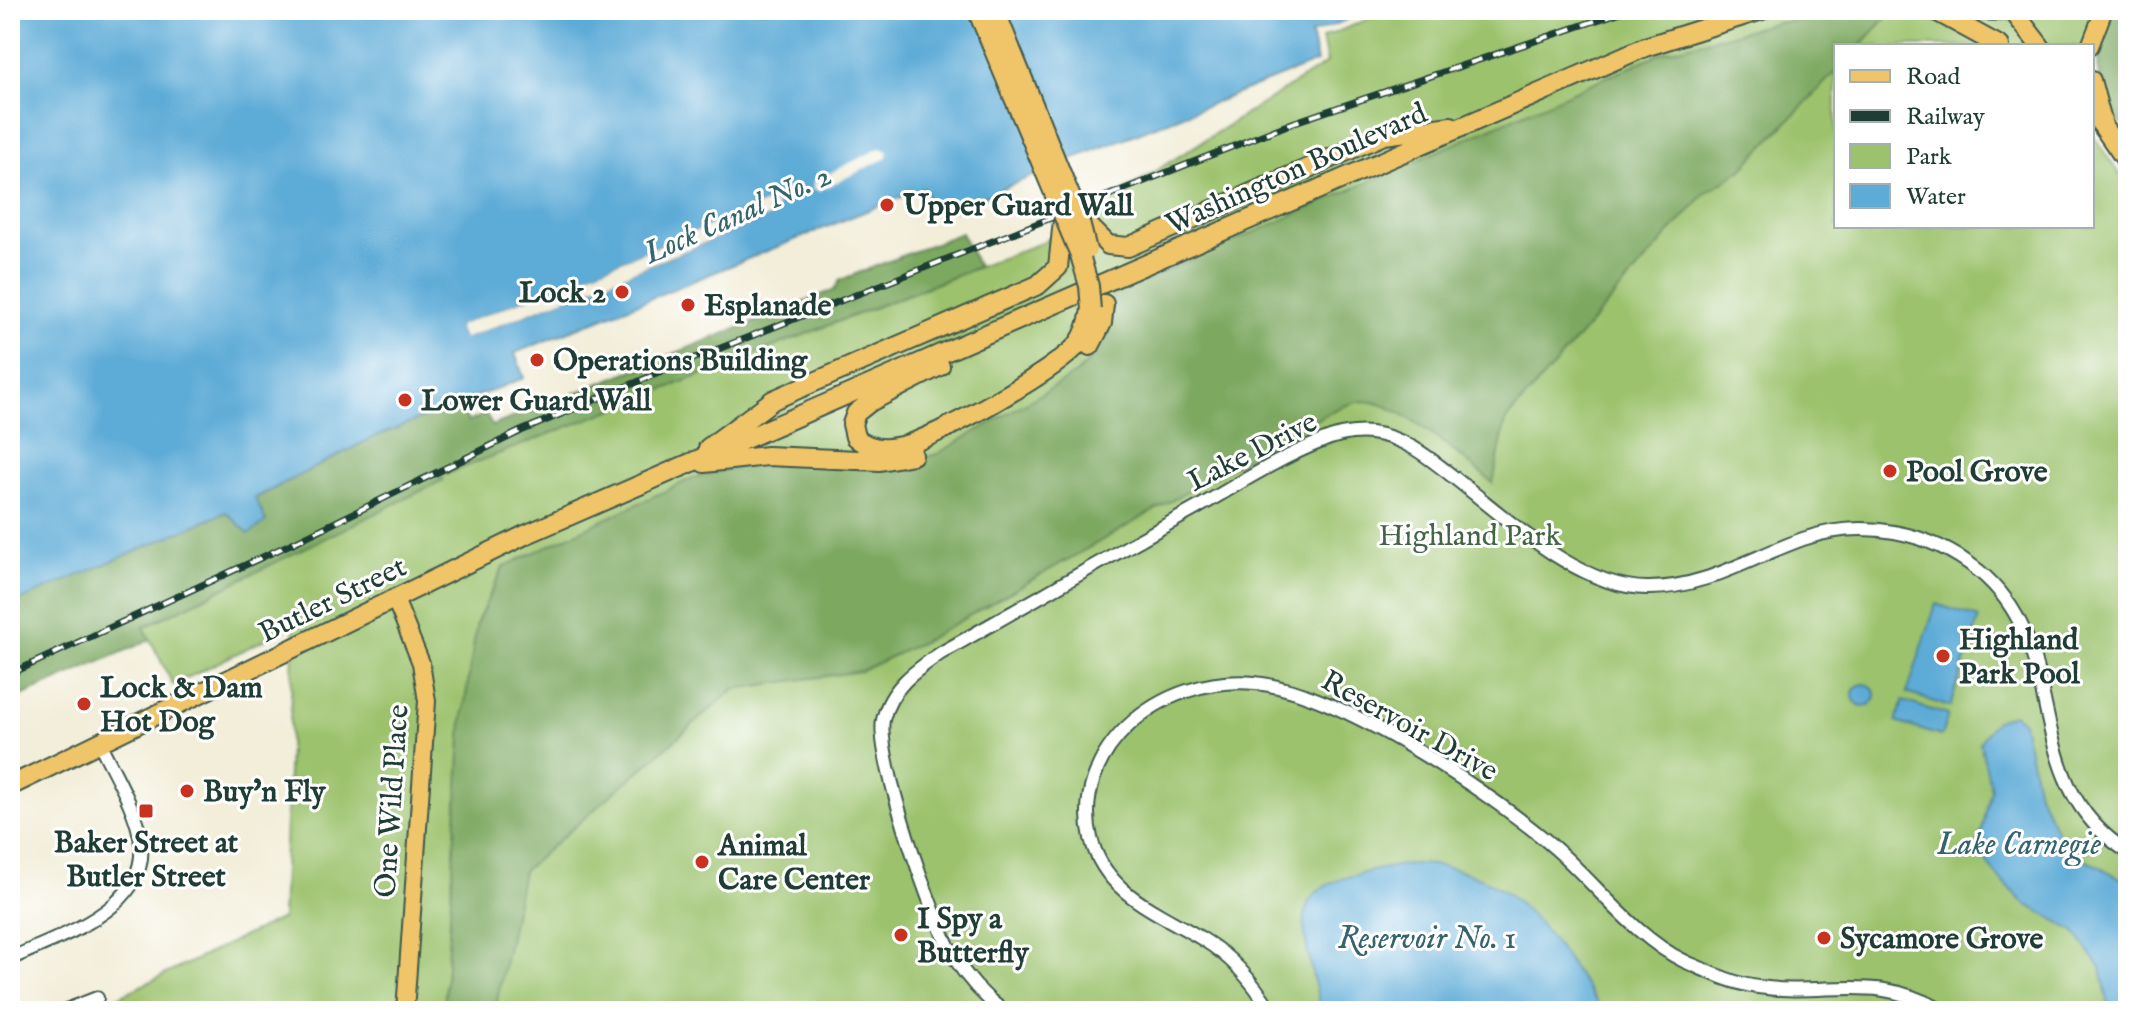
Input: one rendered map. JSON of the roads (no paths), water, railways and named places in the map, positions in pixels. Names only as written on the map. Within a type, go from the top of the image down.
[{"type":"highway","points":[[977,10],[1071,218],[1108,245],[1128,247],[1140,243],[1384,135],[1477,120]]},
{"type":"highway","points":[[681,466],[767,456],[880,461],[927,451],[1074,365],[1099,332],[1098,307],[1089,286],[1071,218],[995,10]]},
{"type":"highway","name":"Washington Boulevard","points":[[681,466],[1673,36],[1762,10]]},
{"type":"highway","points":[[1934,10],[1996,44]]},
{"type":"highway","points":[[1962,10],[2019,11],[2039,44]]},
{"type":"highway","points":[[2094,115],[2128,163]]},
{"type":"highway","points":[[681,466],[773,400],[1038,285],[1058,267],[1071,218]]},
{"type":"highway","points":[[1096,287],[870,402],[856,413],[853,433],[862,443],[881,448],[911,444],[935,434],[1060,360],[1083,337],[1098,307]]},
{"type":"highway","name":"Butler Street","points":[[10,786],[525,535],[681,466]]},
{"type":"main road","points":[[2091,44],[2104,10]]},
{"type":"main road","points":[[2094,87],[2106,130]]},
{"type":"main road","name":"One Wild Place","points":[[395,599],[421,663],[427,701],[405,1011]]},
{"type":"street","name":"Lake Drive","points":[[1003,1011],[969,979],[940,927],[882,750],[883,718],[888,703],[908,676],[941,653],[1223,493],[1316,443],[1346,434],[1372,433],[1403,441],[1553,553],[1625,585],[1642,588],[1682,584],[1827,532],[1875,529],[1941,546],[1982,573],[2019,620],[2037,667],[2054,754],[2068,790],[2096,828],[2128,852]]},
{"type":"street","name":"Reservoir Drive","points":[[1271,1011],[1258,990],[1216,948],[1127,894],[1105,869],[1091,839],[1088,803],[1091,787],[1113,743],[1141,714],[1204,685],[1252,683],[1281,688],[1333,708],[1426,757],[1520,820],[1646,934],[1674,955],[1695,965],[1760,988],[1877,987],[1920,998],[1943,1011]]},
{"type":"street","points":[[10,959],[98,917],[123,896],[136,876],[142,853],[138,828],[100,744]]},
{"type":"street","points":[[64,1011],[97,998]]},
{"type":"water","name":"Lock Canal No. 2","points":[[10,10],[1371,10],[1311,34],[1317,62],[1072,159],[951,211],[933,208],[923,188],[515,353],[524,378],[374,437],[255,498],[266,521],[249,534],[226,512],[10,605]],"holes":[[[766,203],[777,207],[771,216],[463,339],[458,326]]]},
{"type":"water","name":"Highland Park Pool","points":[[1936,604],[1979,618],[1950,707],[1907,693]]},
{"type":"water","points":[[1860,684],[1868,684],[1875,695],[1868,706],[1860,706],[1853,699],[1853,691]]},
{"type":"water","points":[[1903,701],[1948,715],[1941,736],[1896,722]]},
{"type":"water","name":"Lake Carnegie","points":[[2014,714],[2023,722],[2038,793],[2061,839],[2085,859],[2128,882],[2128,1011],[2113,1011],[2109,1006],[2101,968],[2074,931],[2024,903],[1996,875],[1978,849],[1991,789],[1980,742],[1996,720]]},
{"type":"water","name":"Reservoir No. 1","points":[[1408,864],[1444,866],[1475,875],[1502,890],[1546,931],[1603,1011],[1321,1011],[1306,944],[1304,921],[1308,903],[1319,890],[1338,880]]},
{"type":"railway","points":[[10,674],[297,541],[521,431],[680,364],[1295,122],[1627,10]]},
{"type":"place","name":"Upper Guard Wall","points":[[887,205]]},
{"type":"place","name":"Lock 2","points":[[622,292]]},
{"type":"place","name":"Esplanade","points":[[688,305]]},
{"type":"place","name":"Operations Building","points":[[537,360]]},
{"type":"place","name":"Lower Guard Wall","points":[[405,400]]},
{"type":"place","name":"Pool Grove","points":[[1890,471]]},
{"type":"place","name":"Highland Park Pool","points":[[1943,656]]},
{"type":"place","name":"Lock & Dam Hot Dog","points":[[84,704]]},
{"type":"place","name":"Buy'n Fly","points":[[187,791]]},
{"type":"place","name":"Baker Street at Butler Street","points":[[146,811]]},
{"type":"place","name":"Animal Care Center","points":[[702,862]]},
{"type":"place","name":"I Spy a Butterfly","points":[[901,935]]},
{"type":"place","name":"Sycamore Grove","points":[[1824,938]]},
{"type":"park label","name":"Highland Park","points":[[1470,535]]}]
